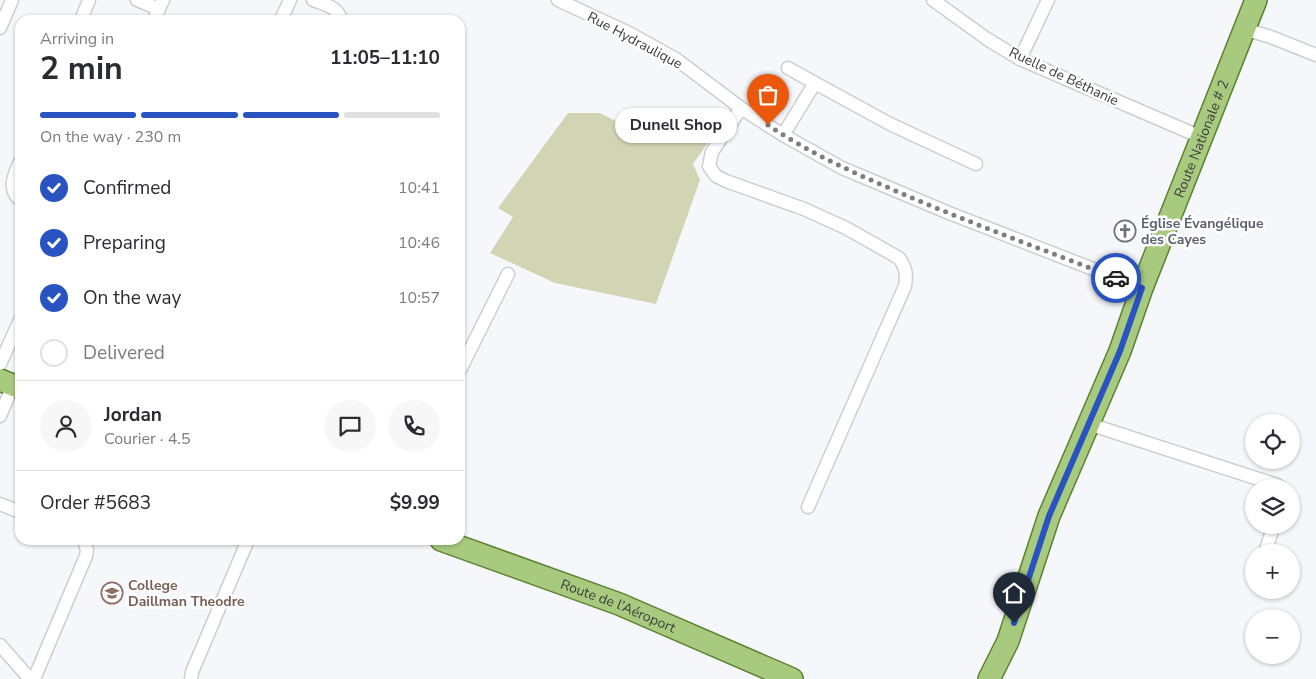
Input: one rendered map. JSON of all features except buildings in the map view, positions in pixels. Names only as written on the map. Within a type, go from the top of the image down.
[{"type":"main road","name":"Route Nationale # 2","points":[[989,679],[1008,641],[1049,516],[1120,351],[1142,288],[1256,0]]},
{"type":"main road","name":"Route de l’Aéroport","points":[[455,545],[619,604],[792,679]]},
{"type":"main road","name":"Route Nationale # 2","points":[[1008,641],[1008,679]]},
{"type":"street","points":[[0,28],[12,0]]},
{"type":"street","points":[[83,15],[89,0]]},
{"type":"street","points":[[137,0],[158,10]]},
{"type":"street","points":[[283,15],[290,0]]},
{"type":"street","points":[[313,0],[338,15]]},
{"type":"street","name":"Rue Hydraulique","points":[[558,0],[629,33],[676,59],[741,108],[783,135],[842,168],[949,213],[1142,288]]},
{"type":"street","name":"Ruelle de Béthanie","points":[[933,0],[987,39],[1020,59],[1202,138]]},
{"type":"street","points":[[1020,59],[1048,0]]},
{"type":"street","points":[[1244,29],[1271,37],[1316,55]]},
{"type":"street","points":[[788,68],[890,124],[976,164]]},
{"type":"street","points":[[783,135],[815,83]]},
{"type":"street","points":[[741,108],[712,152],[709,166],[716,176],[846,228],[899,258],[907,275],[905,286],[808,507]]},
{"type":"street","points":[[15,174],[12,185],[15,192]]},
{"type":"street","points":[[465,360],[508,274]]},
{"type":"street","points":[[0,364],[15,331]]},
{"type":"street","points":[[0,416],[11,384]]},
{"type":"street","points":[[1089,424],[1259,479]]},
{"type":"street","points":[[0,504],[15,510]]},
{"type":"street","points":[[0,645],[32,679],[86,556],[86,545]]},
{"type":"street","points":[[191,679],[192,672],[246,545]]},
{"type":"green space","points":[[568,113],[600,113],[629,128],[650,124],[678,127],[694,121],[707,144],[693,164],[700,180],[656,304],[555,283],[490,253],[513,217],[498,208]]},
{"type":"way so far","points":[[768,125],[842,168],[949,213],[1116,278]]},
{"type":"place","name":"Dunell Shop","points":[[768,125]]},
{"type":"place","name":"Église Évangélique des Cayes","points":[[1125,231]]},
{"type":"place","name":"College Daillman Theodre","points":[[112,593]]},
{"type":"route","points":[[1014,623],[1049,516],[1120,351],[1142,288],[1116,278]]}]
